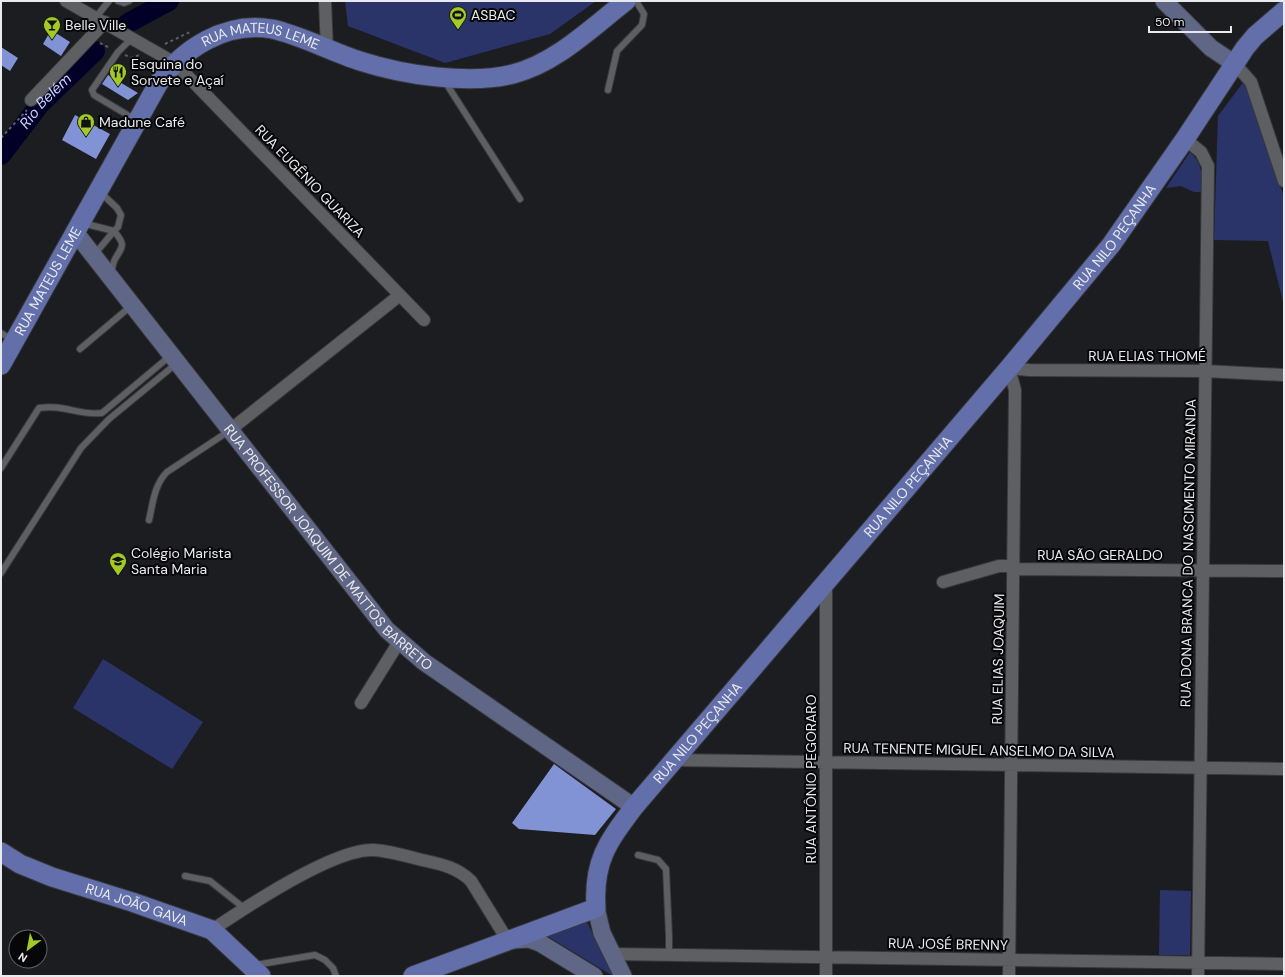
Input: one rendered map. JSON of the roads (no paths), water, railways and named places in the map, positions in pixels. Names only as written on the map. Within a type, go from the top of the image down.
[{"type":"main road","name":"RUA MATEUS LEME","points":[[1,365],[8,337],[78,227],[158,84],[175,62],[186,52],[211,37],[229,32],[256,28],[271,29],[327,50],[388,69],[442,77],[487,78],[511,74],[532,68],[552,58],[626,1]]},
{"type":"main road","points":[[1164,1],[1211,48],[1235,64]]},
{"type":"main road","name":"RUA NILO PEÇANHA","points":[[623,976],[602,933],[596,908],[596,875],[601,858],[609,842],[634,807],[1010,368],[1111,245],[1250,42],[1284,11]]},
{"type":"main road","name":"RUA PROFESSOR JOAQUIM DE MATTOS BARRETO","points":[[78,227],[93,255],[373,613],[399,642],[424,662],[634,807]]},
{"type":"main road","name":"RUA JOÃO GAVA","points":[[1,852],[20,864],[52,877],[132,902],[212,930],[256,971]]},
{"type":"main road","points":[[413,976],[596,908]]},
{"type":"main road","points":[[508,941],[529,939],[540,943],[594,976]]},
{"type":"street","name":"RUA EUGÊNIO GUARIZA","points":[[66,1],[101,19],[175,62],[424,320]]},
{"type":"street","points":[[325,1],[327,50]]},
{"type":"street","points":[[29,105],[101,19]]},
{"type":"street","points":[[1235,64],[1251,82],[1284,181]]},
{"type":"street","name":"RUA DONA BRANCA DO NASCIMENTO MIRANDA","points":[[1185,139],[1201,152],[1208,166],[1198,976]]},
{"type":"street","points":[[230,430],[400,295]]},
{"type":"street","name":"RUA ELIAS THOMÉ","points":[[1010,368],[1029,370],[1205,371],[1284,375]]},
{"type":"street","name":"RUA ELIAS JOAQUIM","points":[[1009,976],[1015,390],[1010,368]]},
{"type":"street","name":"RUA SÃO GERALDO","points":[[943,582],[999,566],[1008,566],[1014,569],[1284,571]]},
{"type":"street","name":"RUA ANTÔNIO PEGORARO","points":[[826,582],[826,976]]},
{"type":"street","points":[[361,703],[399,642]]},
{"type":"street","name":"RUA TENENTE MIGUEL ANSELMO DA SILVA","points":[[674,760],[1284,769]]},
{"type":"street","points":[[212,930],[244,908],[334,860],[352,853],[374,850],[435,863],[454,868],[463,873],[471,881],[508,941]]},
{"type":"street","name":"RUA JOSÉ BRENNY","points":[[612,954],[1284,964]]},
{"type":"lane","points":[[101,19],[109,1]]},
{"type":"lane","points":[[118,1],[124,3],[129,1]]},
{"type":"lane","points":[[608,90],[617,51],[642,25],[644,14],[636,1]]},
{"type":"lane","points":[[132,38],[118,52],[92,90],[92,93],[137,121]]},
{"type":"lane","points":[[442,77],[520,199]]},
{"type":"lane","points":[[93,255],[118,227],[121,215],[117,208],[99,190]]},
{"type":"lane","points":[[78,227],[114,231],[122,241],[122,249],[115,259],[111,278]]},
{"type":"lane","points":[[80,349],[132,305]]},
{"type":"lane","points":[[1,468],[39,408],[53,405],[90,414],[102,413],[175,359]]},
{"type":"lane","points":[[1,573],[81,448],[109,419],[175,359]]},
{"type":"lane","points":[[149,520],[156,486],[161,478],[167,472],[230,430]]},
{"type":"lane","points":[[638,855],[658,860],[666,869],[670,936],[669,955]]},
{"type":"lane","points":[[185,876],[210,881],[244,908]]},
{"type":"lane","points":[[256,971],[315,955],[325,960],[334,968],[336,976]]},
{"type":"waterway","name":"Rio Belém","points":[[128,23],[169,1]]},
{"type":"waterway","name":"Rio Belém","points":[[1,155],[41,103],[95,51]]},
{"type":"place","name":"ASBAC","points":[[458,30]]},
{"type":"place","name":"Belle Ville","points":[[52,40]]},
{"type":"place","name":"Esquina do Sorvete e Açaí","points":[[118,87]]},
{"type":"place","name":"Madune Café","points":[[86,137]]},
{"type":"place","name":"Colégio Marista Santa Maria","points":[[118,576]]}]
